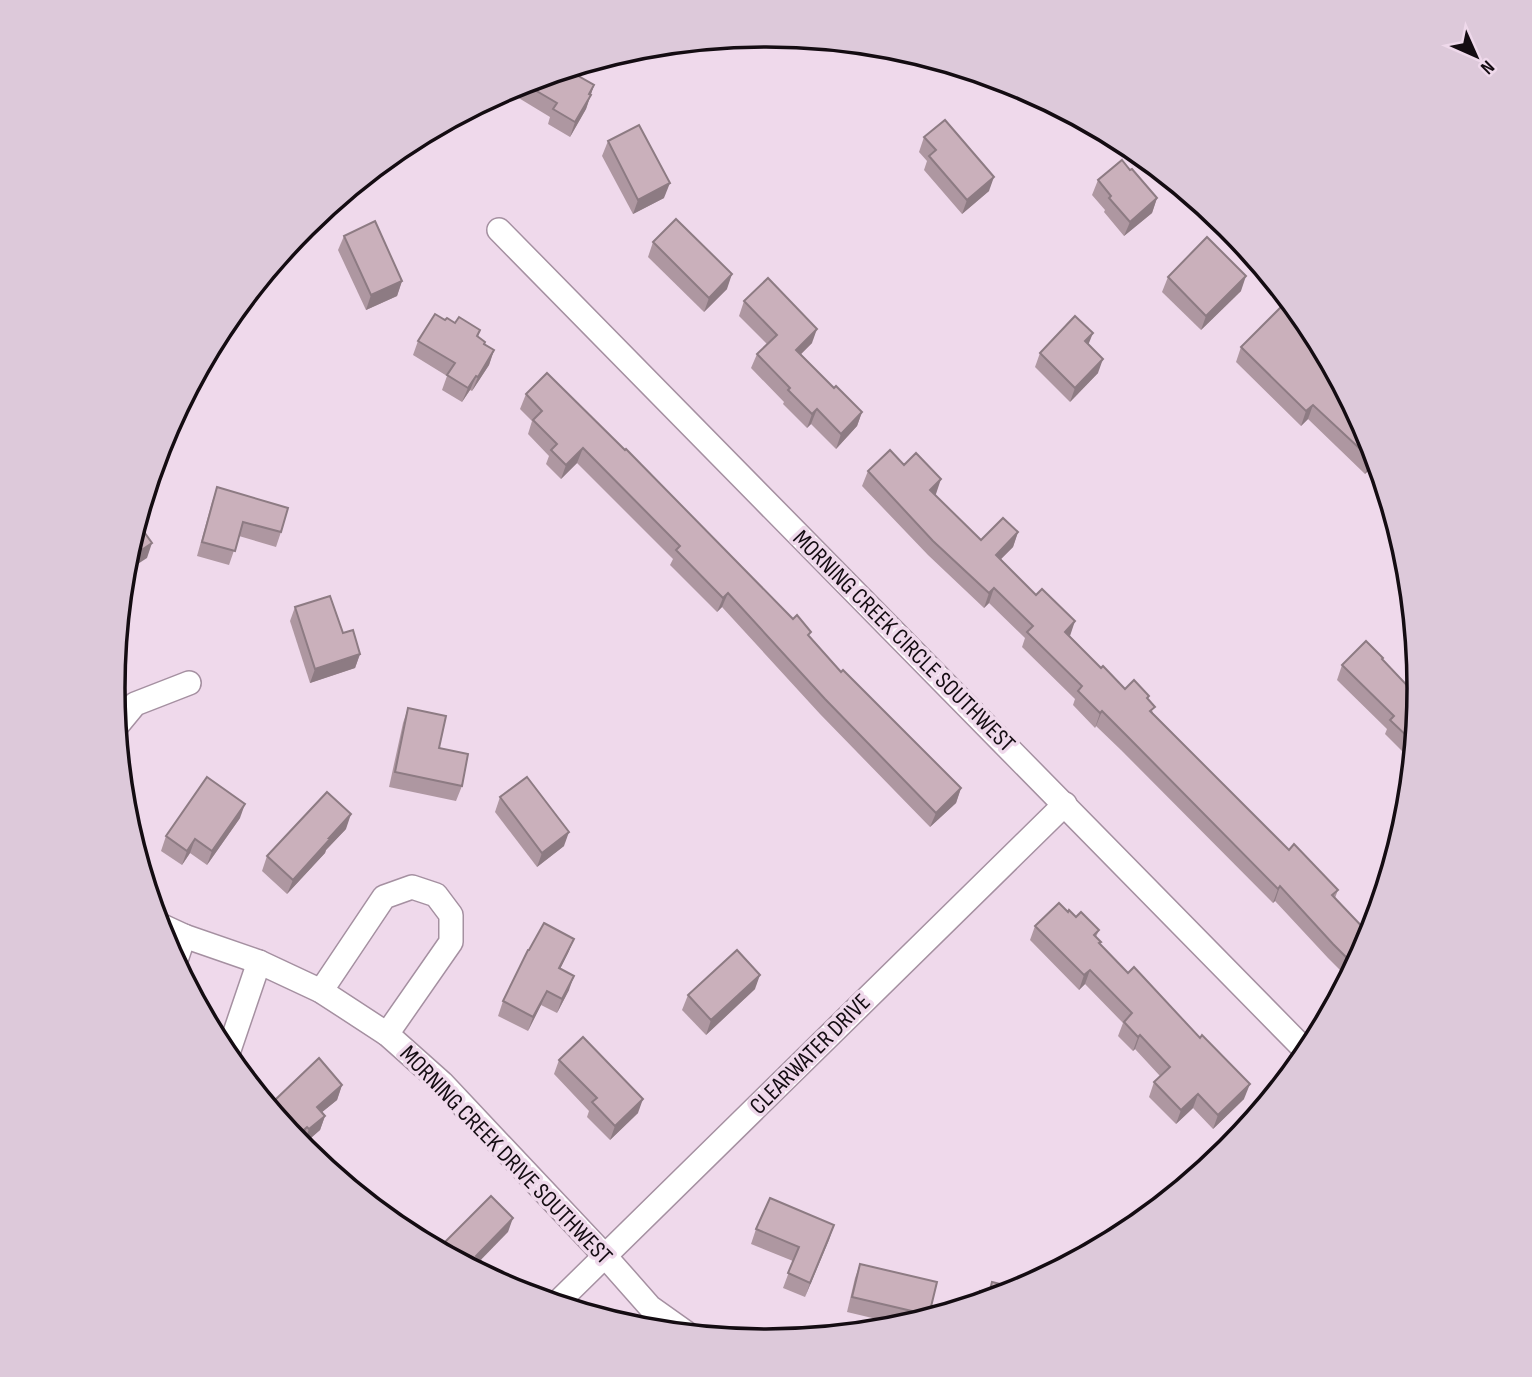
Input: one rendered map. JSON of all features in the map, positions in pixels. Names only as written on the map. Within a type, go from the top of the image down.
[{"type":"street","name":"MORNING CREEK CIRCLE SOUTHWEST","points":[[499,230],[1299,1044]]},
{"type":"street","points":[[126,715],[135,704],[189,683]]},
{"type":"street","name":"CLEARWATER DRIVE","points":[[563,1297],[1065,804]]},
{"type":"street","points":[[321,991],[384,897],[412,887],[436,895],[451,915],[451,942],[387,1034]]},
{"type":"street","name":"MORNING CREEK DRIVE SOUTHWEST","points":[[173,931],[259,962],[321,991],[387,1034],[442,1083],[650,1307],[671,1322]]},
{"type":"street","points":[[180,948],[184,936]]},
{"type":"street","points":[[232,1043],[259,962]]},
{"type":"building","points":[[578,76],[594,85],[575,122],[553,109],[557,103],[536,90]]},
{"type":"building","points":[[945,120],[994,177],[967,200],[929,156],[936,150],[924,137]]},
{"type":"building","points":[[639,125],[670,183],[638,200],[608,141]]},
{"type":"building","points":[[1122,160],[1157,198],[1130,222],[1109,198],[1111,196],[1098,180]]},
{"type":"building","points":[[676,219],[732,274],[709,298],[653,242]]},
{"type":"building","points":[[375,221],[402,281],[371,295],[344,236]]},
{"type":"building","points":[[1207,237],[1246,276],[1206,316],[1168,277]]},
{"type":"building","points":[[768,278],[817,329],[796,350],[862,412],[841,434],[817,409],[812,414],[757,354],[777,335],[744,301]]},
{"type":"building","points":[[1281,307],[1321,368],[1360,449],[1313,405],[1306,411],[1241,347]]},
{"type":"building","points":[[435,314],[455,323],[459,317],[480,330],[477,336],[494,350],[468,388],[447,375],[455,363],[418,341]]},
{"type":"building","points":[[1075,316],[1093,333],[1085,341],[1103,359],[1075,388],[1040,353]]},
{"type":"building","points":[[547,373],[626,449],[793,619],[797,615],[811,632],[808,635],[841,672],[843,670],[961,788],[936,813],[825,699],[728,593],[723,598],[676,550],[680,546],[583,448],[566,465],[551,450],[557,444],[533,420],[542,411],[526,394]]},
{"type":"building","points":[[890,450],[904,465],[916,453],[941,479],[930,490],[981,540],[1003,518],[1018,532],[996,555],[1036,595],[1042,589],[1075,621],[1065,632],[1125,689],[1134,680],[1155,707],[1150,711],[1289,850],[1294,844],[1338,890],[1332,895],[1361,926],[1347,958],[1280,886],[1278,889],[1102,711],[1100,713],[1078,691],[1082,686],[1027,632],[1033,626],[994,588],[989,593],[933,541],[868,471]]},
{"type":"building","points":[[217,487],[288,508],[281,532],[243,522],[235,551],[202,542]]},
{"type":"building","points":[[145,533],[152,543],[140,551]]},
{"type":"building","points":[[330,596],[343,633],[353,630],[360,654],[315,669],[295,607]]},
{"type":"building","points":[[1366,641],[1383,658],[1407,685],[1406,735],[1390,720],[1394,716],[1342,665]]},
{"type":"building","points":[[408,708],[446,716],[439,748],[468,754],[462,786],[395,772]]},
{"type":"building","points":[[207,777],[245,804],[212,851],[195,839],[187,851],[166,836]]},
{"type":"building","points":[[527,777],[569,832],[542,853],[500,797]]},
{"type":"building","points":[[327,792],[351,814],[293,880],[267,856]]},
{"type":"building","points":[[1059,903],[1076,917],[1081,912],[1099,930],[1094,935],[1101,942],[1099,943],[1128,973],[1134,967],[1200,1038],[1202,1035],[1250,1084],[1218,1115],[1198,1094],[1181,1110],[1154,1082],[1170,1067],[1124,1022],[1132,1013],[1090,970],[1084,975],[1035,926]]},
{"type":"building","points":[[544,923],[574,939],[559,968],[574,976],[562,999],[547,991],[533,1017],[503,1001]]},
{"type":"building","points":[[737,950],[760,975],[711,1020],[688,995]]},
{"type":"building","points":[[583,1037],[643,1099],[615,1126],[592,1102],[597,1098],[559,1060]]},
{"type":"building","points":[[319,1058],[342,1085],[317,1107],[325,1116],[303,1131],[275,1100]]},
{"type":"building","points":[[491,1196],[513,1218],[476,1256],[481,1261],[479,1263],[444,1243]]},
{"type":"building","points":[[770,1198],[834,1225],[810,1283],[788,1273],[799,1247],[756,1229]]},
{"type":"building","points":[[860,1264],[937,1282],[931,1308],[915,1312],[852,1297]]},
{"type":"building","points":[[992,1282],[1002,1284],[990,1289]]}]
